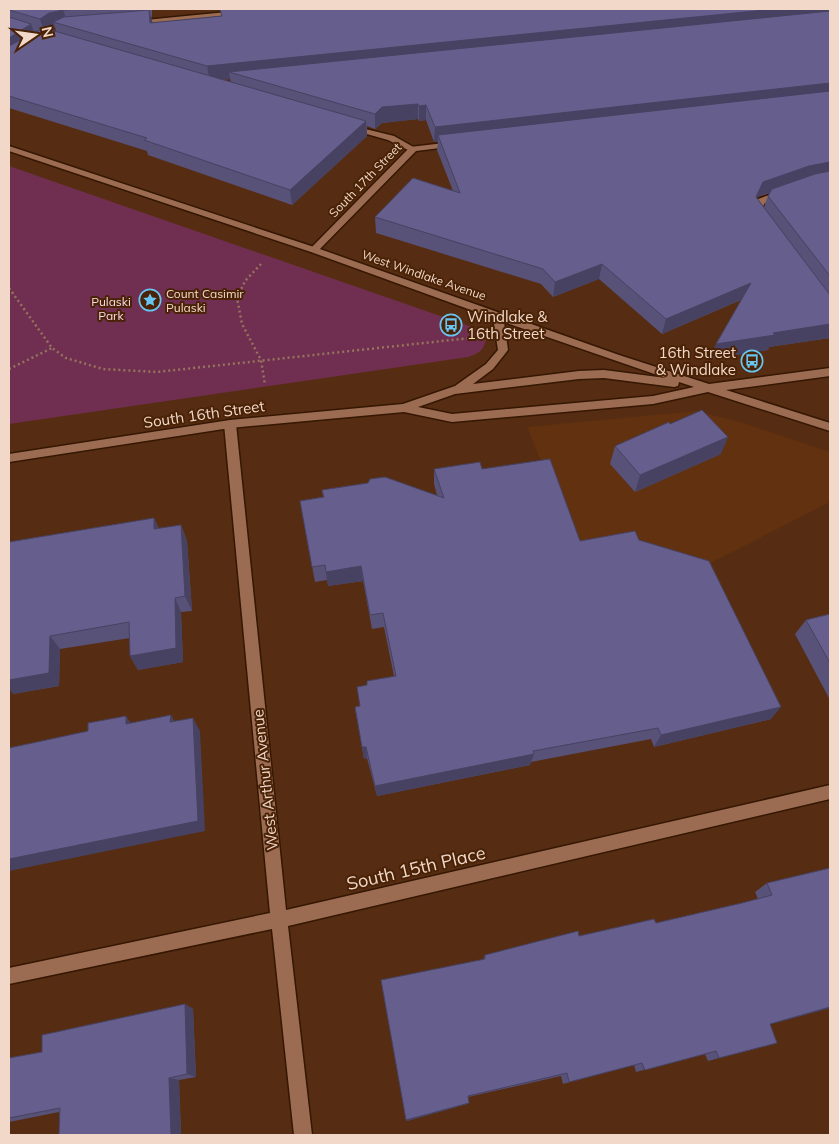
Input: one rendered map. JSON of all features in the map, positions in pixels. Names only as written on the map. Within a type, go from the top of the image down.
[{"type":"street","points":[[189,9],[190,18]]},
{"type":"street","points":[[124,24],[245,12]]},
{"type":"street","points":[[345,124],[391,138],[413,149]]},
{"type":"street","name":"South 17th Street","points":[[314,250],[413,149],[461,143]]},
{"type":"street","name":"West Windlake Avenue","points":[[9,148],[314,250],[615,358],[830,427]]},
{"type":"street","points":[[767,227],[756,211],[761,201],[788,191]]},
{"type":"street","points":[[454,390],[477,377],[498,360],[503,350],[498,315]]},
{"type":"street","name":"South 16th Street","points":[[404,408],[452,418],[653,400],[709,388],[830,372]]},
{"type":"street","name":"South 16th Street","points":[[9,458],[230,424],[404,408],[454,390],[604,374],[709,388]]},
{"type":"street","name":"West Arthur Avenue","points":[[230,424],[279,920],[303,1135]]},
{"type":"street","name":"South 15th Place","points":[[9,976],[279,920],[830,792]]},
{"type":"path","points":[[261,264],[245,281],[237,298],[242,324],[261,360],[265,385]]},
{"type":"path","points":[[9,288],[52,348],[66,358],[87,366],[131,372],[156,372],[470,338]]},
{"type":"path","points":[[9,369],[52,348]]},
{"type":"shaded area","points":[[697,411],[743,423],[830,452],[830,502],[705,566],[593,589],[527,427]]},
{"type":"green space","name":"Pulaski Park","points":[[9,166],[472,327],[482,334],[486,340],[485,344],[480,351],[468,357],[9,424]]},
{"type":"building","points":[[9,9],[80,9],[49,13],[40,19]]},
{"type":"building","points":[[220,9],[775,9],[207,66],[53,22],[64,17],[149,10],[150,23],[222,16]]},
{"type":"building","points":[[830,11],[830,83],[435,127],[426,105],[382,107],[375,114],[229,72]]},
{"type":"building","points":[[9,17],[31,24],[9,38]]},
{"type":"building","points":[[44,28],[366,121],[290,190],[144,140],[147,138],[9,96],[9,46]]},
{"type":"building","points":[[830,91],[830,162],[809,166],[763,182],[756,197],[830,295],[830,324],[716,344],[751,283],[666,319],[602,264],[555,282],[543,269],[375,217],[413,178],[460,193],[438,135]]},
{"type":"building","points":[[830,171],[830,276],[768,196],[772,189],[815,174]]},
{"type":"building","points":[[702,410],[728,437],[640,475],[615,446],[669,422],[670,424]]},
{"type":"building","points":[[550,459],[580,541],[635,531],[639,540],[709,561],[781,707],[661,735],[658,728],[533,751],[534,754],[375,786],[366,747],[362,747],[355,707],[360,706],[357,687],[367,685],[367,681],[396,676],[383,613],[370,615],[361,566],[326,572],[325,565],[312,567],[300,501],[324,497],[322,490],[368,483],[370,479],[385,477],[444,498],[434,469],[480,462],[482,469]]},
{"type":"building","points":[[154,518],[154,529],[181,525],[185,596],[175,598],[176,648],[130,656],[129,622],[50,636],[49,673],[9,680],[9,542]]},
{"type":"building","points":[[830,614],[830,663],[806,620]]},
{"type":"building","points":[[171,715],[170,722],[193,718],[198,821],[9,859],[9,748],[88,731],[88,723],[126,716],[126,724]]},
{"type":"building","points":[[830,868],[830,1007],[770,1024],[777,1043],[719,1058],[716,1051],[645,1070],[642,1063],[569,1082],[567,1073],[468,1096],[469,1103],[406,1120],[381,980],[485,959],[485,955],[578,931],[579,936],[654,919],[656,923],[742,903],[772,895],[767,883]]},
{"type":"building","points":[[185,1004],[187,1074],[169,1078],[171,1135],[59,1135],[60,1108],[9,1118],[9,1058],[42,1052],[42,1035]]},
{"type":"place","name":"Count Casimir Pulaski","points":[[150,300]]},
{"type":"place","name":"Windlake & 16th Street","points":[[451,325]]},
{"type":"place","name":"16th Street & Windlake","points":[[752,361]]}]
